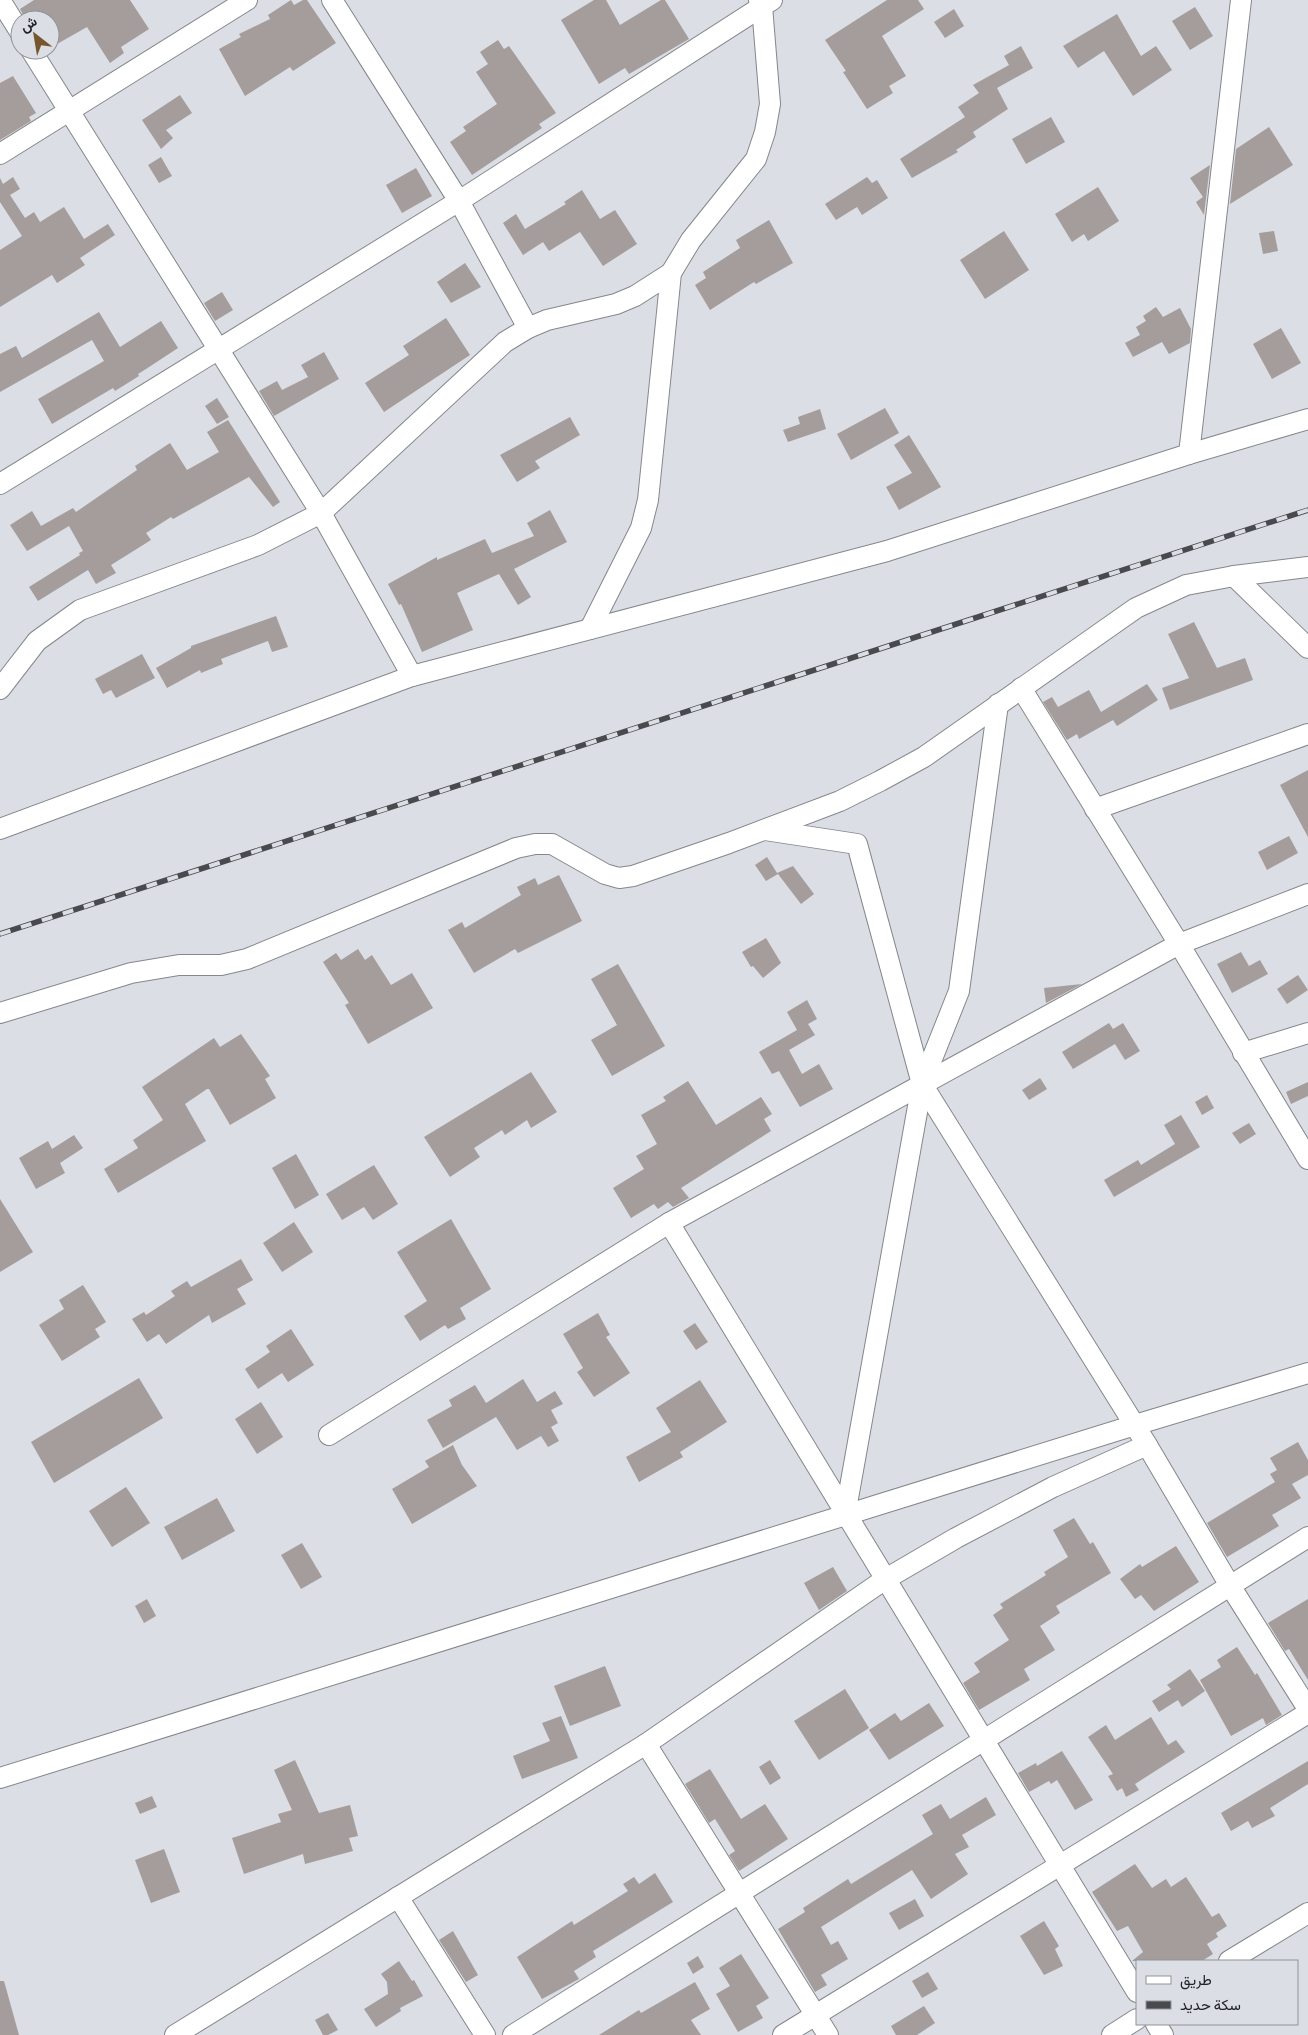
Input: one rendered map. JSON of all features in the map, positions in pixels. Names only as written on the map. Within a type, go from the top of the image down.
[{"type":"street","points":[[0,0],[10,16]]},
{"type":"street","points":[[0,154],[247,0]]},
{"type":"street","points":[[332,0],[459,201],[528,328]]},
{"type":"street","points":[[1189,454],[1241,0]]},
{"type":"street","points":[[0,484],[219,351],[459,201],[764,2],[770,104],[765,132],[756,159],[691,240],[671,273],[646,509],[641,528],[590,629]]},
{"type":"street","points":[[37,60],[321,513],[412,676]]},
{"type":"street","points":[[0,689],[37,641],[80,610],[258,545],[321,513],[505,342],[546,320],[616,304],[634,296],[671,273]]},
{"type":"street","points":[[0,829],[412,676],[887,551],[1189,454],[1308,419]]},
{"type":"street","points":[[0,1013],[131,973],[179,965],[221,964],[247,959],[516,848],[535,844],[552,844],[605,874],[619,878],[633,876],[840,801],[880,781],[924,757],[1136,608],[1186,585],[1234,576],[1308,567]]},
{"type":"street","points":[[1234,576],[1308,648]]},
{"type":"street","points":[[1021,688],[1179,944],[1308,1159]]},
{"type":"street","points":[[845,1515],[922,1084],[959,991],[998,704]]},
{"type":"street","points":[[1096,809],[1308,734]]},
{"type":"street","points":[[764,830],[857,844],[922,1084],[1135,1424],[1229,1584],[1308,1709]]},
{"type":"street","points":[[330,1435],[669,1223],[1179,944],[1308,894]]},
{"type":"street","points":[[1243,1053],[1308,1033]]},
{"type":"street","points":[[669,1223],[884,1580],[1136,1990]]},
{"type":"street","points":[[0,1778],[1135,1424],[1308,1373]]},
{"type":"street","points":[[175,2035],[646,1744],[884,1580],[956,1538],[1053,1487],[1147,1445]]},
{"type":"street","points":[[513,2035],[1229,1584],[1308,1537]]},
{"type":"street","points":[[783,2035],[1308,1713]]},
{"type":"street","points":[[646,1744],[828,2035]]},
{"type":"street","points":[[398,1897],[485,2035]]},
{"type":"street","points":[[1232,1960],[1308,1913]]},
{"type":"street","points":[[1112,2035],[1136,2020]]},
{"type":"building","points":[[34,0],[130,0],[149,29],[121,47],[124,53],[110,63],[87,27],[60,42],[60,10],[20,9]]},
{"type":"building","points":[[291,0],[294,5],[307,0],[336,43],[293,71],[290,67],[245,96],[219,49],[241,37],[239,34],[270,19],[268,15]]},
{"type":"building","points":[[594,0],[606,0],[620,25],[661,0],[665,0],[689,39],[629,74],[625,68],[599,84],[561,20]]},
{"type":"building","points":[[887,0],[918,0],[924,9],[882,36],[906,76],[889,86],[893,93],[867,109],[843,72],[846,71],[825,40]]},
{"type":"building","points":[[1195,7],[1213,36],[1190,50],[1172,21]]},
{"type":"building","points":[[954,9],[964,26],[945,38],[934,22]]},
{"type":"building","points":[[1117,14],[1141,56],[1156,46],[1172,70],[1133,96],[1104,51],[1078,68],[1063,46]]},
{"type":"building","points":[[498,40],[504,49],[509,46],[556,113],[539,124],[542,128],[472,175],[450,142],[466,131],[463,127],[497,104],[476,72],[488,64],[480,52]]},
{"type":"building","points":[[1021,46],[1033,68],[997,88],[1008,109],[973,132],[976,137],[956,150],[958,152],[912,178],[900,159],[965,117],[958,107],[979,93],[973,85],[1009,65],[1004,56]]},
{"type":"building","points":[[13,76],[36,113],[29,117],[31,121],[0,140],[0,83]]},
{"type":"building","points":[[180,95],[192,113],[166,130],[173,138],[161,149],[142,120]]},
{"type":"building","points":[[1051,117],[1065,142],[1026,164],[1012,139]]},
{"type":"building","points":[[1269,127],[1293,165],[1230,204],[1236,149]]},
{"type":"building","points":[[161,157],[172,176],[159,183],[148,165]]},
{"type":"building","points":[[1210,165],[1204,215],[1196,202],[1203,197],[1190,178]]},
{"type":"building","points":[[416,168],[432,196],[402,213],[386,185]]},
{"type":"building","points":[[13,177],[20,189],[10,195],[25,218],[34,212],[40,222],[64,207],[84,239],[108,224],[115,235],[80,258],[85,265],[57,283],[52,275],[0,307],[0,250],[22,236],[0,202],[0,178],[3,184]]},
{"type":"building","points":[[867,177],[872,183],[877,180],[888,198],[862,215],[857,207],[836,220],[825,204]]},
{"type":"building","points":[[1098,187],[1119,221],[1088,241],[1084,234],[1072,242],[1055,214]]},
{"type":"building","points":[[582,190],[600,219],[615,210],[637,244],[603,266],[580,232],[549,251],[543,242],[523,255],[503,223],[516,214],[525,229],[566,204],[564,202]]},
{"type":"building","points":[[769,220],[793,263],[756,284],[754,282],[710,310],[695,285],[706,278],[703,272],[740,248],[736,240]]},
{"type":"building","points":[[1004,231],[1029,270],[985,299],[960,260]]},
{"type":"building","points":[[1274,231],[1278,251],[1263,254],[1259,233]]},
{"type":"building","points":[[465,263],[481,287],[451,303],[437,282]]},
{"type":"building","points":[[222,292],[233,310],[215,321],[204,303]]},
{"type":"building","points":[[1156,307],[1163,317],[1180,308],[1191,329],[1190,343],[1169,354],[1162,342],[1133,357],[1125,343],[1140,335],[1136,327],[1146,321],[1143,316]]},
{"type":"building","points":[[99,312],[120,347],[161,321],[178,348],[115,391],[113,388],[52,424],[38,399],[104,361],[92,340],[0,392],[0,354],[16,346],[22,358]]},
{"type":"building","points":[[446,318],[470,355],[384,412],[365,383],[409,355],[403,346]]},
{"type":"building","points":[[1281,328],[1301,363],[1272,379],[1253,344]]},
{"type":"building","points":[[324,352],[339,379],[274,416],[259,391],[277,381],[282,390],[308,377],[301,365]]},
{"type":"building","points":[[217,398],[229,417],[217,424],[205,406]]},
{"type":"building","points":[[885,408],[899,433],[851,460],[837,434]]},
{"type":"building","points":[[820,409],[826,429],[788,442],[783,430],[800,424],[798,417]]},
{"type":"building","points":[[570,417],[580,435],[535,461],[540,468],[517,482],[500,455]]},
{"type":"building","points":[[228,420],[280,502],[273,507],[249,477],[173,519],[171,517],[146,533],[151,540],[111,565],[116,573],[96,584],[88,570],[38,601],[29,587],[80,555],[79,553],[83,551],[69,526],[27,551],[10,525],[32,511],[41,526],[73,508],[76,512],[137,470],[135,466],[170,443],[187,470],[219,452],[207,432]]},
{"type":"building","points":[[909,435],[941,487],[899,510],[886,487],[912,473],[894,445]]},
{"type":"building","points":[[550,510],[567,542],[514,569],[531,597],[518,605],[499,574],[457,593],[473,630],[422,652],[401,604],[399,605],[388,584],[437,557],[437,560],[485,539],[492,553],[534,536],[527,523]]},
{"type":"building","points":[[276,616],[288,647],[272,652],[268,641],[221,659],[223,664],[201,673],[200,670],[167,688],[156,668],[191,648],[191,646]]},
{"type":"building","points":[[1194,622],[1217,668],[1245,658],[1253,680],[1170,710],[1162,688],[1189,678],[1168,634]]},
{"type":"building","points":[[142,654],[155,678],[116,698],[111,690],[103,694],[95,679]]},
{"type":"building","points":[[1147,684],[1158,700],[1117,726],[1113,720],[1079,739],[1077,734],[1067,740],[1043,702],[1052,697],[1058,707],[1089,690],[1101,712]]},
{"type":"building","points":[[1308,770],[1308,837],[1280,785]]},
{"type":"building","points":[[1289,836],[1298,853],[1267,870],[1258,852]]},
{"type":"building","points":[[767,857],[777,873],[793,866],[814,894],[801,904],[778,874],[766,881],[755,865]]},
{"type":"building","points":[[559,875],[582,921],[518,953],[515,949],[474,973],[448,930],[462,922],[465,928],[521,895],[517,887],[535,878],[538,885]]},
{"type":"building","points":[[766,938],[781,963],[763,978],[753,966],[751,967],[742,952]]},
{"type":"building","points":[[358,949],[365,960],[372,955],[391,985],[412,973],[433,1008],[368,1044],[345,1005],[349,1003],[323,962],[336,953],[341,960]]},
{"type":"building","points":[[1241,952],[1249,966],[1260,960],[1268,974],[1232,993],[1217,964]]},
{"type":"building","points":[[618,964],[665,1046],[612,1076],[591,1040],[617,1025],[591,979]]},
{"type":"building","points":[[1298,975],[1308,990],[1287,1004],[1277,989]]},
{"type":"building","points":[[1082,984],[1046,1003],[1044,988]]},
{"type":"building","points":[[807,1000],[817,1019],[808,1024],[815,1035],[789,1050],[802,1074],[819,1064],[833,1089],[800,1107],[779,1071],[772,1074],[759,1052],[797,1030],[787,1012]]},
{"type":"building","points":[[1109,1023],[1113,1029],[1123,1023],[1140,1051],[1125,1060],[1115,1044],[1073,1069],[1062,1052]]},
{"type":"building","points":[[241,1034],[270,1076],[265,1079],[276,1098],[230,1125],[209,1089],[207,1089],[185,1104],[206,1141],[118,1193],[104,1169],[138,1148],[133,1140],[163,1120],[142,1087],[214,1038],[220,1047]]},
{"type":"building","points":[[531,1072],[557,1112],[531,1128],[527,1120],[505,1135],[502,1130],[474,1148],[480,1157],[450,1177],[424,1137]]},
{"type":"building","points":[[1040,1078],[1047,1089],[1029,1100],[1022,1090]]},
{"type":"building","points":[[688,1081],[716,1125],[761,1097],[772,1114],[764,1119],[771,1131],[681,1188],[689,1198],[673,1207],[668,1202],[658,1209],[654,1204],[631,1218],[613,1188],[644,1169],[636,1156],[657,1144],[641,1115],[666,1101],[663,1097]]},
{"type":"building","points":[[1308,1082],[1308,1096],[1291,1104],[1286,1092]]},
{"type":"building","points":[[1207,1095],[1214,1108],[1202,1115],[1195,1102]]},
{"type":"building","points":[[1181,1115],[1200,1147],[1114,1197],[1104,1180],[1138,1160],[1141,1165],[1175,1144],[1164,1125]]},
{"type":"building","points":[[1249,1123],[1256,1134],[1240,1144],[1232,1133]]},
{"type":"building","points":[[74,1135],[83,1148],[60,1163],[65,1173],[36,1189],[19,1158],[48,1141],[52,1149]]},
{"type":"building","points":[[296,1154],[319,1195],[295,1209],[272,1168]]},
{"type":"building","points":[[374,1165],[398,1204],[373,1220],[364,1207],[342,1220],[326,1194]]},
{"type":"building","points":[[0,1199],[33,1252],[0,1272]]},
{"type":"building","points":[[451,1219],[491,1289],[460,1308],[466,1319],[448,1329],[445,1325],[420,1341],[404,1316],[427,1301],[397,1252]]},
{"type":"building","points":[[294,1222],[313,1252],[282,1272],[263,1243]]},
{"type":"building","points":[[241,1259],[253,1280],[237,1289],[246,1304],[212,1323],[209,1315],[166,1344],[159,1334],[147,1342],[132,1319],[144,1312],[146,1315],[175,1296],[171,1291],[187,1281],[191,1287]]},
{"type":"building","points":[[83,1285],[106,1322],[95,1329],[100,1337],[62,1361],[39,1325],[64,1309],[59,1300]]},
{"type":"building","points":[[598,1313],[610,1335],[606,1337],[630,1373],[594,1397],[577,1372],[583,1368],[563,1334]]},
{"type":"building","points":[[695,1323],[708,1342],[696,1350],[683,1331]]},
{"type":"building","points":[[291,1329],[314,1365],[288,1382],[282,1373],[258,1389],[245,1369],[270,1352],[266,1346]]},
{"type":"building","points":[[139,1378],[163,1418],[54,1483],[31,1442]]},
{"type":"building","points":[[523,1379],[537,1402],[555,1391],[563,1404],[551,1410],[558,1423],[551,1427],[559,1441],[548,1447],[541,1436],[517,1450],[496,1417],[443,1448],[427,1420],[452,1406],[449,1400],[475,1385],[486,1403]]},
{"type":"building","points":[[700,1380],[727,1422],[680,1452],[683,1457],[639,1482],[626,1457],[671,1432],[656,1408]]},
{"type":"building","points":[[261,1402],[283,1437],[257,1454],[235,1419]]},
{"type":"building","points":[[1298,1442],[1308,1460],[1308,1475],[1292,1484],[1301,1498],[1272,1515],[1279,1526],[1227,1557],[1207,1523],[1275,1482],[1270,1474],[1277,1470],[1270,1458]]},
{"type":"building","points":[[453,1445],[462,1465],[477,1486],[412,1524],[392,1489],[429,1467],[425,1461]]},
{"type":"building","points":[[126,1487],[150,1523],[112,1547],[89,1511]]},
{"type":"building","points":[[217,1498],[235,1531],[182,1560],[164,1527]]},
{"type":"building","points":[[1074,1518],[1090,1544],[1093,1542],[1111,1573],[1056,1606],[1060,1613],[1040,1626],[1055,1650],[1024,1669],[1030,1680],[979,1710],[963,1683],[980,1672],[974,1663],[1009,1640],[993,1615],[1003,1608],[1000,1604],[1046,1575],[1044,1572],[1068,1557],[1053,1530]]},
{"type":"building","points":[[302,1543],[322,1577],[301,1589],[281,1555]]},
{"type":"building","points":[[1176,1546],[1199,1582],[1154,1611],[1141,1595],[1135,1599],[1120,1579],[1140,1564],[1142,1567]]},
{"type":"building","points":[[833,1567],[847,1591],[819,1610],[804,1583]]},
{"type":"building","points":[[147,1599],[156,1616],[144,1623],[135,1606]]},
{"type":"building","points":[[1308,1599],[1308,1680],[1289,1649],[1285,1651],[1268,1623]]},
{"type":"building","points":[[1237,1647],[1255,1675],[1257,1673],[1282,1715],[1266,1725],[1263,1718],[1231,1736],[1200,1680],[1221,1667],[1217,1660]]},
{"type":"building","points":[[605,1666],[621,1706],[570,1726],[554,1686]]},
{"type":"building","points":[[1190,1669],[1205,1691],[1182,1707],[1178,1700],[1159,1712],[1152,1701],[1171,1689],[1167,1685]]},
{"type":"building","points":[[845,1689],[869,1728],[819,1760],[794,1721]]},
{"type":"building","points":[[929,1703],[944,1726],[889,1760],[869,1730],[895,1713],[901,1721]]},
{"type":"building","points":[[561,1716],[578,1758],[522,1779],[513,1756],[550,1741],[542,1723]]},
{"type":"building","points":[[1151,1717],[1168,1745],[1176,1740],[1185,1752],[1135,1784],[1139,1790],[1126,1797],[1122,1788],[1117,1791],[1108,1776],[1113,1774],[1088,1737],[1106,1725],[1115,1740]]},
{"type":"building","points":[[1062,1751],[1093,1800],[1075,1810],[1057,1780],[1051,1784],[1049,1781],[1029,1792],[1018,1773],[1036,1763],[1037,1766]]},
{"type":"building","points":[[295,1760],[319,1813],[350,1805],[358,1836],[349,1838],[353,1851],[305,1864],[303,1854],[244,1874],[232,1838],[281,1822],[278,1814],[292,1810],[274,1770]]},
{"type":"building","points":[[770,1760],[781,1778],[770,1785],[759,1767]]},
{"type":"building","points":[[1308,1761],[1308,1784],[1270,1808],[1275,1816],[1252,1828],[1248,1821],[1231,1831],[1221,1813]]},
{"type":"building","points":[[710,1769],[741,1819],[765,1804],[788,1839],[739,1871],[729,1855],[735,1851],[715,1819],[709,1823],[685,1784]]},
{"type":"building","points":[[152,1796],[157,1807],[140,1814],[135,1803]]},
{"type":"building","points":[[986,1797],[996,1815],[962,1835],[969,1847],[955,1854],[968,1874],[931,1899],[912,1870],[821,1927],[831,1945],[838,1941],[848,1959],[821,1975],[827,1985],[815,1992],[778,1929],[805,1912],[803,1908],[848,1879],[851,1884],[933,1834],[922,1815],[941,1804],[950,1819]]},
{"type":"building","points":[[164,1849],[180,1892],[151,1903],[135,1860]]},
{"type":"building","points":[[1135,1864],[1152,1888],[1166,1879],[1171,1887],[1186,1877],[1212,1917],[1219,1913],[1227,1926],[1216,1933],[1218,1937],[1207,1944],[1213,1954],[1204,1960],[1132,1961],[1143,1952],[1128,1926],[1117,1931],[1092,1892]]},
{"type":"building","points":[[655,1873],[673,1902],[593,1951],[596,1957],[574,1971],[579,1979],[542,1999],[517,1957],[572,1921],[574,1925],[628,1891],[623,1884],[634,1877],[639,1884]]},
{"type":"building","points":[[915,1899],[924,1916],[899,1930],[889,1913]]},
{"type":"building","points":[[1044,1921],[1059,1946],[1055,1949],[1063,1966],[1044,1975],[1020,1936]]},
{"type":"building","points":[[453,1931],[478,1975],[466,1982],[439,1940]]},
{"type":"building","points":[[741,1954],[769,1998],[756,2006],[763,2018],[738,2032],[716,1994],[730,1986],[719,1968]]},
{"type":"building","points":[[698,1956],[704,1967],[693,1974],[687,1963]]},
{"type":"building","points":[[399,1961],[412,1981],[414,1980],[423,1996],[400,2008],[401,2011],[376,2027],[364,2009],[388,1994],[387,1982],[381,1974]]},
{"type":"building","points":[[928,1972],[938,1989],[922,1998],[912,1981]]},
{"type":"building","points":[[0,1981],[4,1981],[19,2035],[0,2035]]},
{"type":"building","points":[[695,1982],[710,2009],[691,2020],[701,2035],[599,2035],[639,2010],[641,2013]]},
{"type":"building","points":[[924,2006],[935,2023],[917,2035],[896,2035],[891,2026]]},
{"type":"building","points":[[328,2013],[338,2030],[328,2035],[323,2035],[315,2020]]},
{"type":"railway","points":[[0,934],[1308,510]]}]
